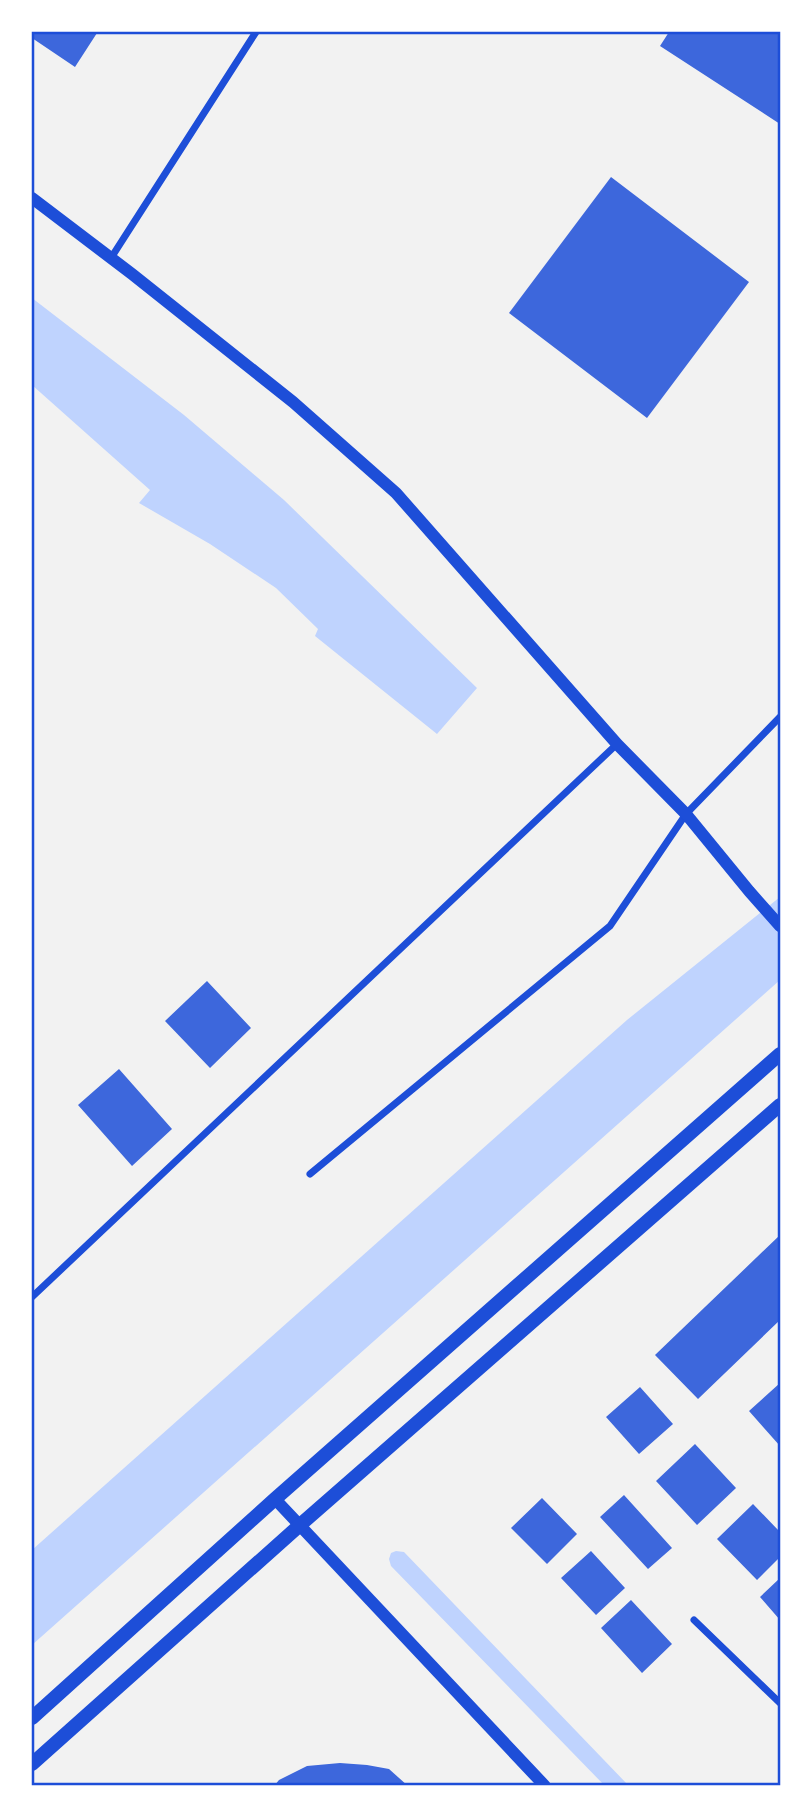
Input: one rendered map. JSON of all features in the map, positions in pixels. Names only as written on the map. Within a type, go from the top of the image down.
[{"type":"main road","points":[[32,1718],[275,1499],[780,1054]]},
{"type":"main road","points":[[32,1764],[300,1525],[780,1105]]},
{"type":"street","points":[[111,258],[256,32]]},
{"type":"street","points":[[32,198],[293,402],[396,493],[617,744],[686,814],[780,926]]},
{"type":"street","points":[[310,1174],[610,926],[686,814],[780,717]]},
{"type":"street","points":[[32,1297],[617,744]]},
{"type":"street","points":[[275,1499],[545,1786]]},
{"type":"street","points":[[694,1620],[780,1703]]},
{"type":"water","points":[[32,298],[184,415],[284,500],[477,688],[437,734],[315,636],[318,629],[276,588],[210,544],[139,503],[150,490],[32,385]]},
{"type":"water","points":[[780,897],[780,980],[32,1645],[32,1550],[627,1020]]},
{"type":"water","points":[[404,1552],[628,1785],[604,1785],[391,1566],[391,1553]]},
{"type":"building","points":[[32,32],[97,33],[75,67],[32,38]]},
{"type":"building","points":[[669,32],[780,32],[780,124],[660,46]]},
{"type":"building","points":[[611,177],[749,282],[647,418],[509,313]]},
{"type":"building","points":[[207,981],[251,1028],[210,1068],[165,1021]]},
{"type":"building","points":[[119,1069],[172,1129],[132,1166],[78,1105]]},
{"type":"building","points":[[780,1235],[780,1320],[698,1399],[655,1355]]},
{"type":"building","points":[[780,1383],[780,1446],[749,1411]]},
{"type":"building","points":[[640,1387],[673,1424],[639,1454],[606,1417]]},
{"type":"building","points":[[695,1444],[736,1488],[697,1525],[656,1481]]},
{"type":"building","points":[[624,1495],[672,1548],[648,1569],[600,1517]]},
{"type":"building","points":[[542,1498],[577,1534],[547,1564],[511,1528]]},
{"type":"building","points":[[753,1504],[780,1532],[780,1557],[757,1580],[717,1539]]},
{"type":"building","points":[[591,1551],[625,1588],[596,1615],[561,1578]]},
{"type":"building","points":[[780,1578],[780,1620],[760,1597]]},
{"type":"building","points":[[631,1600],[672,1644],[642,1673],[601,1628]]},
{"type":"building","points":[[340,1763],[389,1769],[408,1786],[274,1786],[279,1780],[307,1766]]}]
